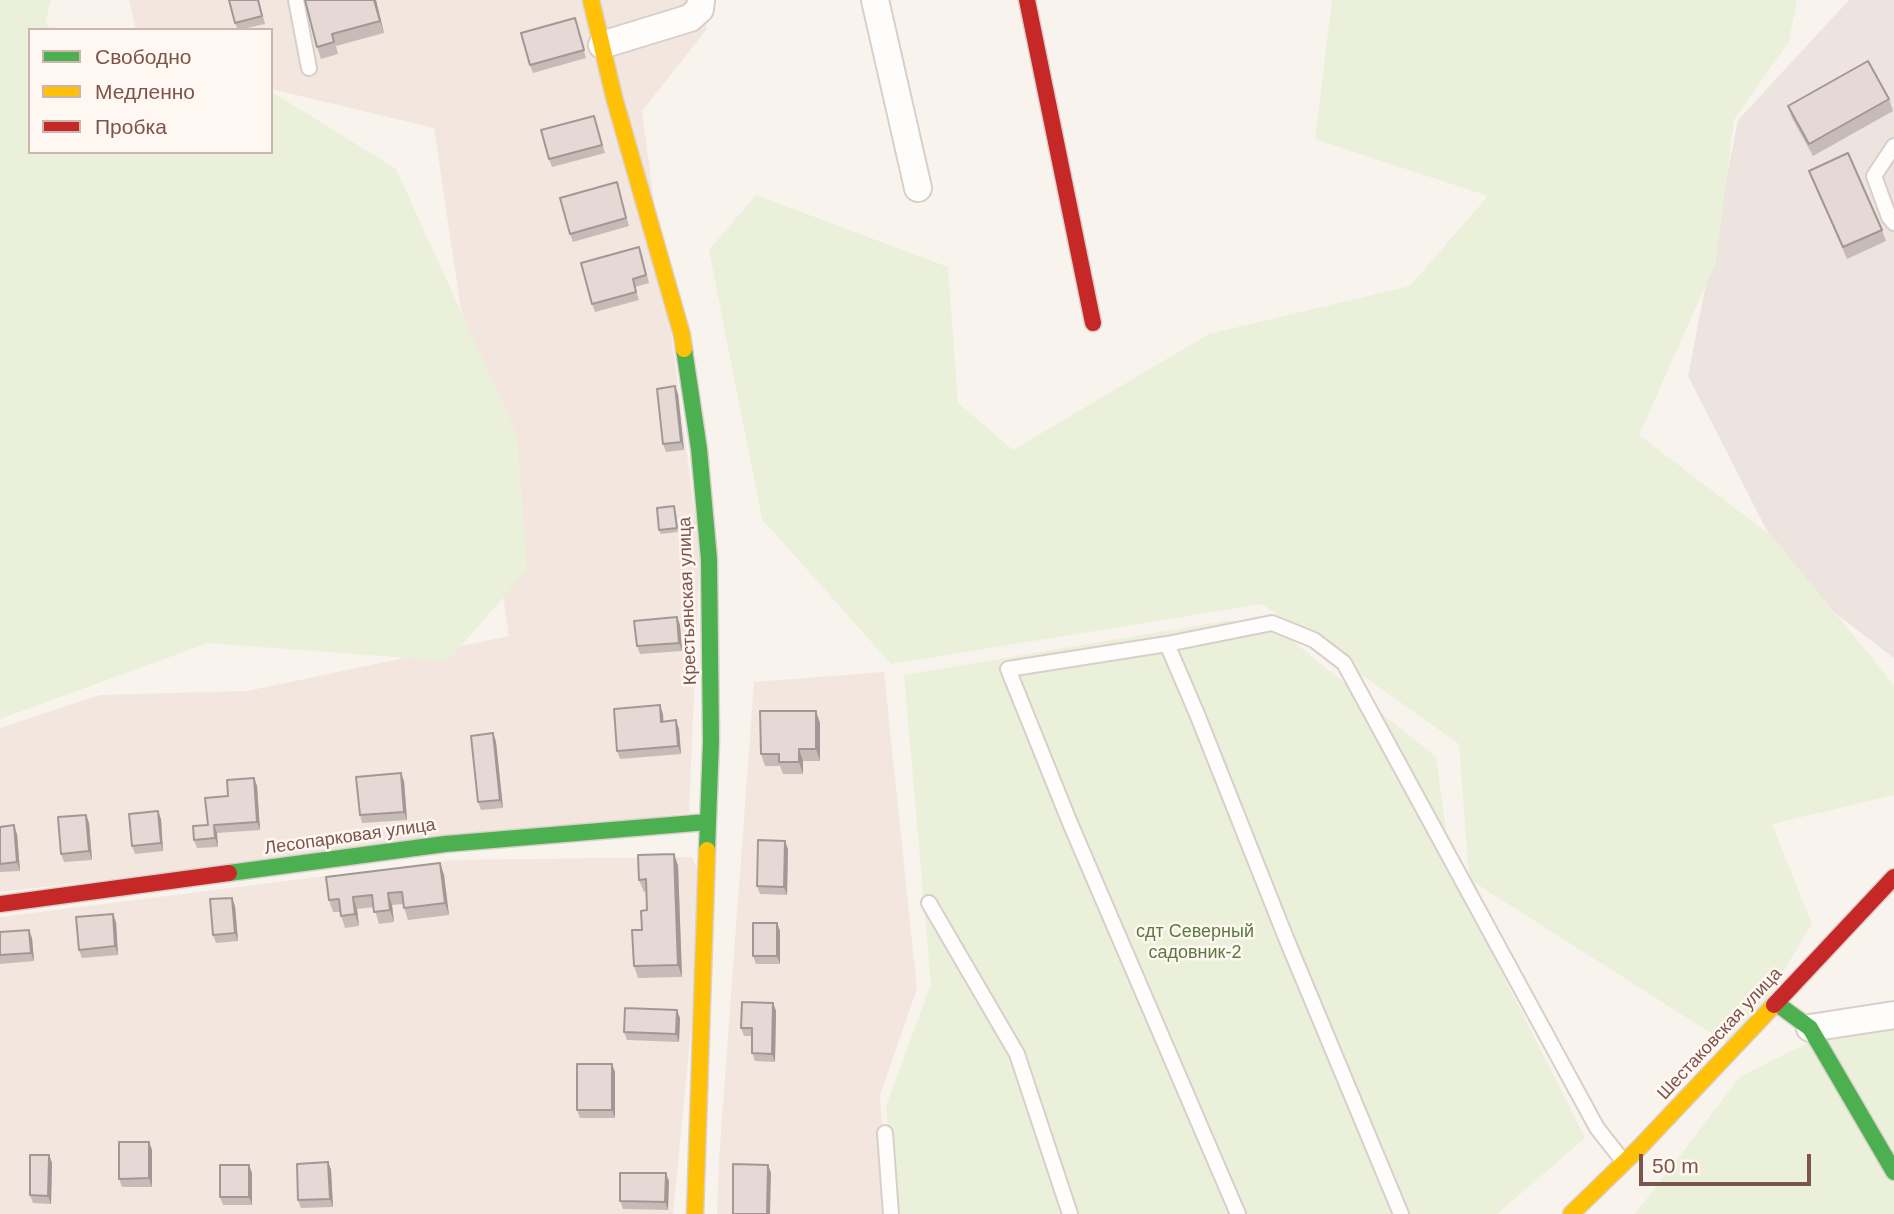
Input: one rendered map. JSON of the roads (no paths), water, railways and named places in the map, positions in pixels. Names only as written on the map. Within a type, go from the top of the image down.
[{"type":"street","name":"Крестьянская улица","points":[[591,0],[614,97],[682,335],[699,449],[709,559],[711,741],[695,1214]]},
{"type":"street","points":[[602,45],[690,18],[700,9],[701,0]]},
{"type":"street","points":[[875,0],[918,188]]},
{"type":"street","points":[[1027,0],[1093,323]]},
{"type":"street","name":"Лесопарковая улица","points":[[0,904],[445,844],[707,822]]},
{"type":"street","name":"Шестаковская улица","points":[[1571,1214],[1624,1162],[1894,877]]},
{"type":"street","points":[[1776,1003],[1810,1028],[1894,1172]]},
{"type":"street","points":[[1810,1028],[1894,1014]]},
{"type":"lane","points":[[296,0],[309,68]]},
{"type":"lane","points":[[1894,146],[1874,176],[1889,217],[1894,223]]},
{"type":"lane","points":[[1238,1214],[1065,810],[1008,668],[1167,644],[1272,623],[1314,640],[1344,663],[1597,1128],[1624,1162]]},
{"type":"lane","points":[[1167,644],[1401,1214]]},
{"type":"lane","points":[[929,903],[1017,1054],[1070,1214]]},
{"type":"lane","points":[[885,1133],[891,1214]]},
{"type":"park label","name":"сдт Северный садовник-2","points":[[1195,942]]}]
